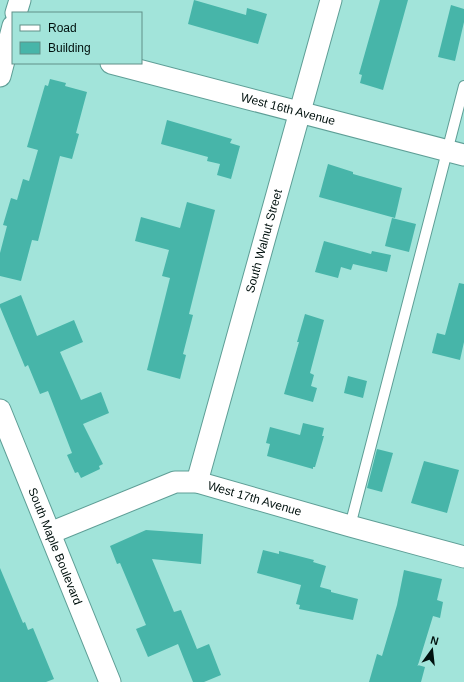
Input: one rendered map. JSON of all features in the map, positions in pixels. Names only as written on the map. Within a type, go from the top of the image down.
[{"type":"street","points":[[16,12],[20,0]]},
{"type":"street","name":"South Walnut Street","points":[[197,482],[331,0]]},
{"type":"street","points":[[0,76],[9,33]]},
{"type":"street","name":"West 16th Avenue","points":[[115,64],[455,153]]},
{"type":"street","name":"South Maple Boulevard","points":[[0,410],[110,682]]},
{"type":"street","name":"West 17th Avenue","points":[[50,533],[175,482],[197,482],[464,557]]},
{"type":"lane","points":[[350,526],[455,153],[464,86]]},
{"type":"building","points":[[194,0],[246,15],[247,8],[267,14],[258,44],[188,24]]},
{"type":"building","points":[[380,0],[408,0],[383,90],[360,83],[362,75],[359,74]]},
{"type":"building","points":[[451,5],[464,9],[464,22],[455,61],[438,57]]},
{"type":"building","points":[[50,79],[66,83],[65,86],[87,92],[76,133],[79,134],[72,159],[60,156],[38,241],[32,240],[21,281],[0,276],[0,253],[7,226],[3,225],[11,198],[17,200],[23,179],[29,181],[38,150],[27,147],[45,85],[48,86]]},
{"type":"building","points":[[167,120],[232,139],[230,143],[240,146],[231,179],[217,175],[220,164],[207,161],[208,157],[161,144]]},
{"type":"building","points":[[328,164],[353,172],[353,174],[402,188],[395,218],[319,197]]},
{"type":"building","points":[[187,202],[215,210],[189,314],[193,315],[183,354],[186,355],[180,379],[147,370],[170,278],[162,276],[169,250],[135,241],[141,217],[180,228]]},
{"type":"building","points":[[392,218],[416,224],[409,252],[385,246]]},
{"type":"building","points":[[324,241],[371,254],[372,251],[391,255],[387,272],[353,264],[351,270],[341,267],[338,278],[315,272]]},
{"type":"building","points":[[459,283],[464,284],[464,342],[460,360],[432,353],[437,333],[445,335]]},
{"type":"building","points":[[21,295],[37,336],[74,320],[83,342],[60,352],[81,400],[101,392],[109,413],[83,424],[103,464],[99,466],[100,469],[81,478],[78,472],[75,473],[67,455],[72,453],[48,391],[40,394],[28,365],[25,367],[0,307],[0,304]]},
{"type":"building","points":[[305,314],[324,320],[310,373],[314,375],[311,386],[317,388],[313,402],[284,394],[299,342],[297,342]]},
{"type":"building","points":[[348,376],[367,381],[363,398],[344,393]]},
{"type":"building","points":[[303,423],[324,428],[322,436],[324,436],[315,467],[313,467],[313,469],[267,456],[270,444],[266,443],[270,427],[300,435]]},
{"type":"building","points":[[377,449],[393,453],[382,492],[367,488]]},
{"type":"building","points":[[424,461],[459,470],[447,513],[411,503]]},
{"type":"building","points":[[146,530],[203,534],[201,564],[152,559],[174,612],[181,610],[197,649],[209,644],[221,675],[204,682],[193,682],[178,644],[148,657],[136,629],[146,625],[120,563],[117,564],[110,546]]},
{"type":"building","points":[[263,550],[279,554],[279,551],[314,560],[313,562],[326,566],[320,587],[331,590],[331,592],[358,599],[353,620],[299,609],[300,605],[296,604],[301,585],[257,573]]},
{"type":"building","points":[[0,568],[23,623],[25,622],[28,630],[33,628],[54,679],[46,682],[0,682]]},
{"type":"building","points":[[404,570],[442,579],[437,600],[443,602],[440,618],[433,616],[418,665],[425,667],[421,682],[369,682],[377,654],[382,656],[397,605]]}]
